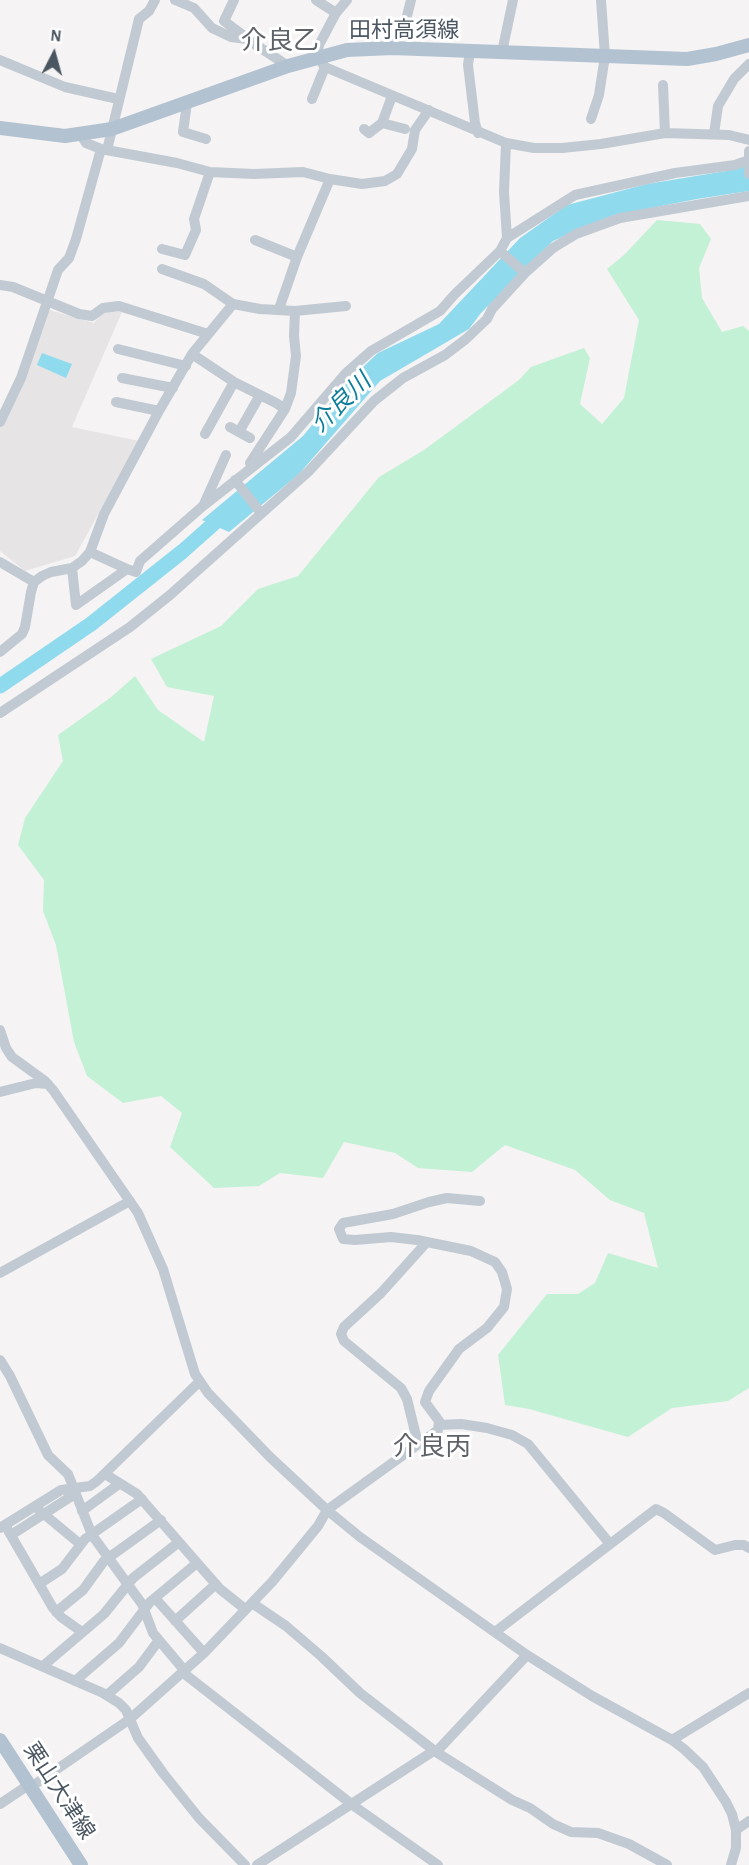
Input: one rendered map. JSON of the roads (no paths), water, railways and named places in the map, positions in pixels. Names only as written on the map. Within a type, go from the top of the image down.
[{"type":"main road","name":"田村高須線","points":[[0,128],[46,135],[81,135],[112,129],[288,66],[321,62],[347,50],[392,48],[687,58],[716,54],[749,45]]},
{"type":"main road","name":"栗山大津線","points":[[0,1740],[81,1865]]},
{"type":"street","points":[[0,422],[21,378],[58,270],[69,258],[76,239],[112,129],[139,20],[155,0]]},
{"type":"street","points":[[175,0],[194,8],[212,28],[231,37],[247,39]]},
{"type":"street","points":[[234,0],[224,21],[288,66]]},
{"type":"street","points":[[316,0],[336,13]]},
{"type":"street","points":[[312,99],[321,62],[319,45],[336,13],[348,0]]},
{"type":"street","points":[[392,48],[397,30],[405,24],[411,0]]},
{"type":"street","points":[[502,52],[513,0]]},
{"type":"street","points":[[591,119],[599,95],[604,56],[601,0]]},
{"type":"street","points":[[470,51],[468,65],[478,133]]},
{"type":"street","points":[[0,60],[65,87],[118,99]]},
{"type":"street","points":[[321,62],[392,96],[506,143],[534,148],[561,148],[665,133],[729,135],[749,140]]},
{"type":"street","points":[[714,134],[718,106],[734,79],[749,64]]},
{"type":"street","points":[[663,85],[665,133]]},
{"type":"street","points":[[364,129],[369,133],[382,123],[392,96]]},
{"type":"street","points":[[186,103],[183,132],[206,139]]},
{"type":"street","points":[[81,135],[86,143],[104,150],[177,163],[210,172],[254,174],[303,172],[362,184],[385,181],[397,174],[411,148],[414,130],[429,110]]},
{"type":"street","points":[[382,123],[405,129]]},
{"type":"street","points":[[90,552],[136,572],[140,561],[203,506],[291,437],[346,373],[363,358],[371,351],[440,311],[501,252],[507,238],[504,192],[506,143]]},
{"type":"street","points":[[749,151],[749,174]]},
{"type":"street","points":[[507,238],[575,195],[675,173],[749,161]]},
{"type":"street","points":[[162,249],[185,255],[196,230],[194,219],[210,172]]},
{"type":"street","points":[[279,309],[297,257],[330,179]]},
{"type":"street","points":[[1,712],[130,627],[170,595],[259,510],[308,472],[374,401],[403,378],[445,355],[466,339],[487,319],[492,309],[524,272],[553,248],[576,234],[620,218],[749,196]]},
{"type":"street","points":[[255,240],[297,257]]},
{"type":"street","points":[[501,252],[524,272]]},
{"type":"street","points":[[162,269],[204,284],[233,304],[260,309],[296,311],[345,306]]},
{"type":"street","points":[[0,285],[13,287],[80,314],[92,316],[103,308],[119,306],[208,334]]},
{"type":"street","points":[[1,652],[22,634],[28,620],[34,582],[51,572],[72,568],[90,552],[104,514],[159,411],[192,354],[233,304]]},
{"type":"street","points":[[238,478],[260,451],[285,410],[291,393],[296,356],[294,336],[296,311]]},
{"type":"street","points":[[118,349],[186,366]]},
{"type":"street","points":[[192,354],[234,382],[285,410]]},
{"type":"street","points":[[122,378],[173,387]]},
{"type":"street","points":[[205,434],[234,382]]},
{"type":"street","points":[[250,438],[234,430],[260,395]]},
{"type":"street","points":[[116,402],[159,411]]},
{"type":"street","points":[[203,506],[226,455]]},
{"type":"street","points":[[238,478],[259,510]]},
{"type":"street","points":[[0,562],[34,582]]},
{"type":"street","points":[[72,568],[76,604],[127,569]]},
{"type":"street","points":[[0,1030],[6,1048],[12,1057],[48,1084],[130,1201],[150,1237],[163,1269],[189,1357],[199,1382],[270,1457],[360,1537],[527,1655],[592,1696],[672,1740],[703,1767],[726,1802],[736,1830],[736,1848],[731,1865]]},
{"type":"street","points":[[0,1092],[36,1083],[48,1084]]},
{"type":"street","points":[[0,1804],[31,1786],[130,1719],[204,1653],[272,1582],[318,1526],[327,1510],[438,1430],[439,1421],[425,1402],[429,1391],[459,1349],[496,1319],[504,1307],[507,1289],[502,1272],[495,1262],[471,1251],[391,1237],[343,1239],[339,1229],[343,1223],[393,1214],[447,1198],[480,1201]]},
{"type":"street","points":[[0,1273],[130,1201]]},
{"type":"street","points":[[418,1444],[407,1399],[401,1388],[344,1341],[341,1334],[344,1327],[381,1293],[426,1243]]},
{"type":"street","points":[[0,1360],[48,1455],[68,1474],[92,1535],[128,1583],[144,1609],[153,1632],[186,1675],[352,1804],[438,1865]]},
{"type":"street","points":[[11,1535],[61,1490],[74,1491],[90,1486],[105,1474],[199,1382]]},
{"type":"street","points":[[438,1425],[461,1424],[487,1428],[512,1435],[528,1444],[610,1544]]},
{"type":"street","points":[[105,1474],[142,1499],[216,1584],[248,1606],[286,1626],[360,1693],[436,1752],[553,1824],[571,1832],[598,1833],[629,1844],[667,1865]]},
{"type":"street","points":[[82,1511],[119,1484]]},
{"type":"street","points":[[39,1584],[62,1569],[80,1544],[142,1499]]},
{"type":"street","points":[[495,1632],[656,1509],[715,1550],[735,1545],[744,1545],[749,1548]]},
{"type":"street","points":[[39,1510],[3,1526],[11,1535],[56,1612],[82,1632]]},
{"type":"street","points":[[39,1510],[80,1544]]},
{"type":"street","points":[[56,1612],[83,1590],[104,1561],[161,1520]]},
{"type":"street","points":[[43,1666],[104,1614],[128,1583],[179,1542]]},
{"type":"street","points":[[75,1681],[119,1643],[155,1598],[197,1563]]},
{"type":"street","points":[[175,1621],[216,1584]]},
{"type":"street","points":[[155,1598],[204,1653]]},
{"type":"street","points":[[107,1695],[139,1667],[159,1640]]},
{"type":"street","points":[[0,1648],[107,1695],[126,1710],[138,1738],[163,1773],[200,1818],[244,1865]]},
{"type":"street","points":[[257,1865],[432,1752],[436,1752],[527,1655]]},
{"type":"street","points":[[672,1740],[749,1693]]},
{"type":"street","points":[[736,1830],[749,1821]]},
{"type":"water","points":[[749,165],[749,191],[611,216],[553,241],[481,313],[469,329],[380,381],[299,474],[229,532],[202,520],[303,436],[350,379],[378,353],[439,324],[520,238],[567,205],[647,184]]},
{"type":"water","points":[[42,353],[72,364],[66,378],[37,365]]},
{"type":"waterway","name":"介良川","points":[[0,686],[91,624],[183,551],[227,512]]},
{"type":"district","name":"介良乙","points":[[280,41]]},
{"type":"district","name":"介良丙","points":[[432,1447]]}]
